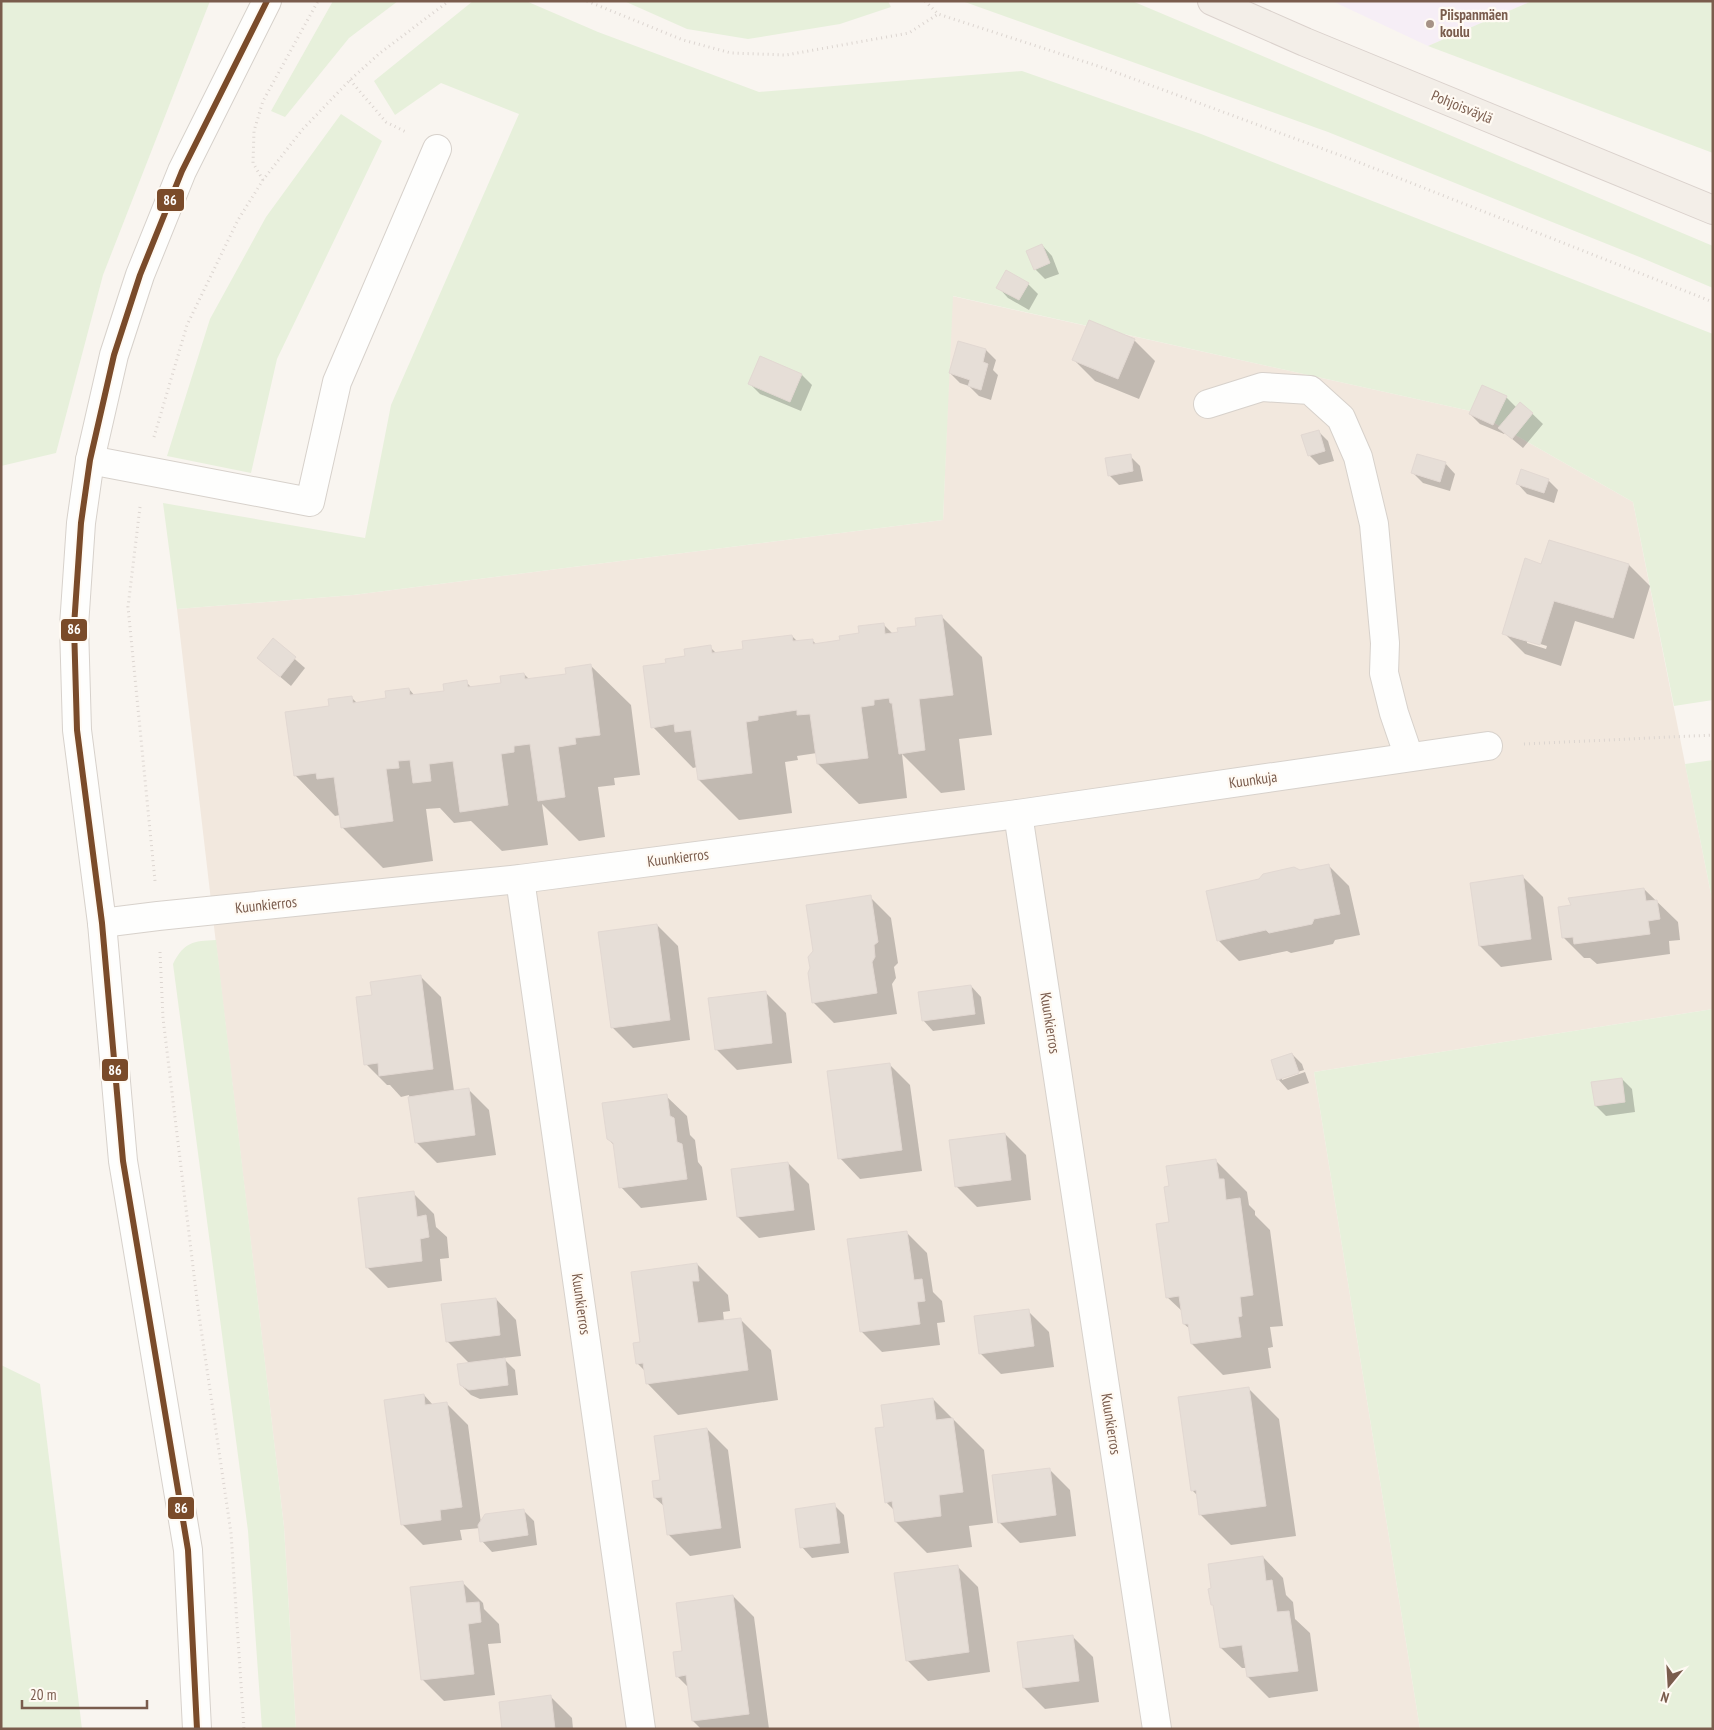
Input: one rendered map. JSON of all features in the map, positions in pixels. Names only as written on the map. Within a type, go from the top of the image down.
[{"type":"main road","name":"Pohjoisväylä","points":[[1212,1],[1314,46],[1713,210]]},
{"type":"street","points":[[197,1729],[188,1550],[124,1161],[102,923],[77,730],[74,626],[81,523],[90,460],[114,355],[140,274],[182,171],[267,1]]},
{"type":"street","points":[[90,460],[310,502],[337,382],[438,149]]},
{"type":"street","points":[[1208,404],[1262,387],[1310,390],[1341,418],[1358,457],[1374,524],[1385,643],[1384,673],[1394,713],[1409,757]]},
{"type":"street","name":"Kuunkuja","points":[[1018,814],[1488,746]]},
{"type":"street","name":"Kuunkierros","points":[[102,923],[520,879],[1018,814],[1157,1729]]},
{"type":"street","name":"Kuunkierros","points":[[520,879],[641,1729]]},
{"type":"path","points":[[262,180],[253,163],[254,131],[263,101],[318,1]]},
{"type":"path","points":[[244,1729],[231,1533],[198,1308],[163,1018],[158,916],[128,607],[145,470],[187,325],[238,220],[262,180],[302,130],[350,80],[380,53],[449,1]]},
{"type":"path","points":[[587,1],[684,40],[731,53],[786,55],[909,33],[938,14]]},
{"type":"path","points":[[926,1],[938,14],[1104,68],[1344,156],[1713,302]]},
{"type":"path","points":[[350,80],[386,122],[438,149]]},
{"type":"path","points":[[1488,746],[1713,735]]},
{"type":"shaded area","name":"Piispanmäen koulu","points":[[1332,1],[1532,1],[1428,46]]},
{"type":"shaded area","points":[[952,296],[1475,412],[1633,502],[1713,904],[1713,1009],[1314,1072],[1420,1729],[296,1729],[284,1527],[177,609],[353,595],[943,520]]},
{"type":"green space","points":[[1,1],[210,1],[103,275],[56,453],[1,466]]},
{"type":"green space","points":[[333,1],[398,1],[349,38],[285,117],[271,111]]},
{"type":"green space","points":[[473,1],[526,1],[598,32],[759,92],[1022,71],[1201,134],[1713,334],[1713,700],[1674,706],[1633,502],[1475,412],[953,296],[943,520],[353,595],[177,609],[163,503],[365,538],[391,405],[519,114],[441,83],[395,115],[374,81]]},
{"type":"green space","points":[[624,1],[888,1],[891,7],[840,24],[748,39],[687,29]]},
{"type":"green space","points":[[962,1],[1132,1],[1713,246],[1713,288],[1328,132]]},
{"type":"green space","points":[[1532,1],[1713,1],[1713,153],[1428,46]]},
{"type":"green space","points":[[341,114],[382,141],[277,359],[251,473],[167,456],[210,319],[266,217]]},
{"type":"green space","points":[[1713,760],[1713,904],[1685,764]]},
{"type":"green space","points":[[216,940],[284,1527],[296,1729],[262,1729],[248,1531],[173,964],[181,951],[190,944]]},
{"type":"green space","points":[[1713,1009],[1713,1729],[1420,1729],[1314,1072]]},
{"type":"green space","points":[[1,1365],[40,1384],[82,1729],[1,1729]]},
{"type":"building","points":[[1042,244],[1050,263],[1034,270],[1026,251]]},
{"type":"building","points":[[1006,270],[1029,283],[1019,300],[996,288]]},
{"type":"building","points":[[1089,320],[1135,339],[1118,379],[1072,360]]},
{"type":"building","points":[[958,341],[986,349],[983,362],[988,364],[981,390],[968,386],[970,380],[949,373]]},
{"type":"building","points":[[760,356],[802,374],[790,402],[748,384]]},
{"type":"building","points":[[1482,385],[1507,396],[1493,425],[1469,414]]},
{"type":"building","points":[[1520,402],[1533,413],[1512,439],[1498,428]]},
{"type":"building","points":[[1319,430],[1325,451],[1308,456],[1301,435]]},
{"type":"building","points":[[1131,454],[1133,471],[1108,476],[1105,458]]},
{"type":"building","points":[[1417,454],[1446,462],[1440,482],[1411,473]]},
{"type":"building","points":[[1521,469],[1549,479],[1544,493],[1516,484]]},
{"type":"building","points":[[1549,540],[1629,564],[1613,618],[1554,601],[1540,645],[1502,634],[1525,558],[1541,564]]},
{"type":"building","points":[[942,615],[953,695],[919,699],[925,750],[899,754],[892,703],[890,703],[889,698],[874,700],[874,705],[861,707],[868,758],[817,764],[810,714],[797,715],[797,710],[758,716],[758,720],[746,722],[752,773],[698,780],[691,730],[675,732],[674,724],[651,728],[643,666],[666,663],[665,659],[685,656],[684,649],[711,645],[712,653],[743,649],[742,641],[792,635],[793,641],[813,639],[813,644],[840,640],[839,636],[859,633],[858,626],[884,623],[885,634],[898,632],[897,628],[916,626],[915,618]]},
{"type":"building","points":[[273,638],[296,657],[280,677],[257,658]]},
{"type":"building","points":[[591,664],[600,735],[575,738],[576,744],[558,747],[565,797],[538,801],[530,744],[514,746],[514,752],[501,754],[508,805],[460,812],[453,761],[429,764],[431,781],[413,783],[410,760],[398,761],[399,768],[386,769],[393,821],[341,828],[334,777],[317,779],[316,773],[294,776],[285,712],[329,706],[328,699],[352,696],[353,703],[386,698],[385,691],[409,688],[410,695],[444,691],[443,684],[467,680],[468,687],[501,683],[500,676],[524,673],[525,679],[566,674],[565,668]]},
{"type":"building","points":[[1329,864],[1340,914],[1314,919],[1312,924],[1269,933],[1266,930],[1217,941],[1206,891],[1259,879],[1263,874],[1294,867],[1300,870]]},
{"type":"building","points":[[1523,875],[1531,939],[1479,946],[1470,883]]},
{"type":"building","points":[[1644,888],[1646,901],[1657,900],[1660,919],[1648,921],[1650,934],[1574,944],[1573,937],[1562,938],[1558,907],[1571,905],[1568,898]]},
{"type":"building","points":[[871,895],[878,942],[874,945],[875,957],[872,962],[877,993],[812,1003],[808,957],[813,951],[806,905]]},
{"type":"building","points":[[657,924],[670,1020],[611,1028],[598,932]]},
{"type":"building","points":[[421,975],[433,1069],[379,1076],[378,1063],[364,1065],[356,997],[372,995],[370,982]]},
{"type":"building","points":[[971,985],[975,1014],[922,1021],[918,992]]},
{"type":"building","points":[[766,991],[772,1043],[715,1050],[708,998]]},
{"type":"building","points":[[1292,1053],[1299,1073],[1277,1080],[1271,1060]]},
{"type":"building","points":[[890,1063],[902,1150],[838,1159],[827,1071]]},
{"type":"building","points":[[1622,1078],[1625,1102],[1595,1106],[1591,1082]]},
{"type":"building","points":[[469,1088],[475,1135],[415,1143],[408,1097]]},
{"type":"building","points":[[667,1094],[670,1116],[674,1118],[677,1142],[682,1144],[687,1179],[619,1188],[613,1143],[607,1139],[602,1103]]},
{"type":"building","points":[[1005,1133],[1011,1180],[955,1187],[949,1140]]},
{"type":"building","points":[[1216,1159],[1219,1179],[1224,1179],[1226,1200],[1240,1198],[1253,1295],[1240,1297],[1242,1316],[1238,1317],[1241,1337],[1191,1344],[1188,1324],[1183,1324],[1179,1296],[1166,1298],[1156,1224],[1169,1222],[1164,1187],[1169,1186],[1166,1166]]},
{"type":"building","points":[[788,1162],[794,1210],[737,1217],[731,1169]]},
{"type":"building","points":[[414,1191],[417,1217],[426,1215],[429,1237],[420,1239],[422,1261],[366,1268],[358,1198]]},
{"type":"building","points":[[907,1231],[914,1280],[922,1279],[925,1301],[917,1302],[920,1324],[860,1332],[847,1239]]},
{"type":"building","points":[[697,1263],[699,1281],[692,1281],[698,1323],[741,1318],[748,1370],[646,1384],[643,1363],[636,1364],[633,1343],[640,1342],[631,1272]]},
{"type":"building","points":[[496,1298],[500,1335],[446,1342],[441,1304]]},
{"type":"building","points":[[1029,1309],[1034,1346],[979,1354],[974,1316]]},
{"type":"building","points":[[505,1358],[508,1385],[469,1390],[460,1385],[457,1364]]},
{"type":"building","points":[[1249,1387],[1266,1506],[1199,1515],[1196,1490],[1191,1491],[1178,1397]]},
{"type":"building","points":[[424,1394],[425,1405],[447,1402],[462,1507],[440,1510],[441,1520],[401,1525],[384,1400]]},
{"type":"building","points":[[933,1398],[936,1420],[953,1418],[963,1492],[939,1495],[941,1516],[895,1522],[892,1501],[885,1503],[875,1428],[884,1427],[881,1405]]},
{"type":"building","points":[[707,1428],[721,1528],[667,1535],[662,1497],[654,1498],[652,1481],[660,1480],[654,1436]]},
{"type":"building","points":[[1050,1468],[1056,1515],[998,1523],[992,1475]]},
{"type":"building","points":[[835,1503],[840,1543],[800,1548],[795,1509]]},
{"type":"building","points":[[524,1509],[528,1535],[480,1542],[478,1525],[485,1514]]},
{"type":"building","points":[[1263,1556],[1266,1581],[1272,1580],[1277,1612],[1289,1611],[1298,1671],[1247,1677],[1242,1645],[1220,1648],[1213,1605],[1211,1605],[1208,1589],[1211,1588],[1208,1564]]},
{"type":"building","points":[[958,1565],[969,1652],[906,1661],[894,1573]]},
{"type":"building","points":[[463,1581],[466,1603],[479,1602],[481,1622],[468,1624],[474,1674],[421,1680],[410,1587]]},
{"type":"building","points":[[733,1595],[749,1714],[692,1721],[686,1675],[676,1677],[673,1652],[682,1651],[676,1603]]},
{"type":"building","points":[[1073,1635],[1079,1681],[1023,1688],[1017,1642]]},
{"type":"building","points":[[551,1695],[555,1729],[502,1729],[499,1702]]},
{"type":"transit line","name":"86","points":[[197,1729],[188,1550],[123,1161],[102,923],[77,730],[74,626],[81,523],[90,460],[114,355],[140,275],[182,171],[267,1]]},
{"type":"place","name":"Piispanmäen koulu","points":[[1430,24]]}]
